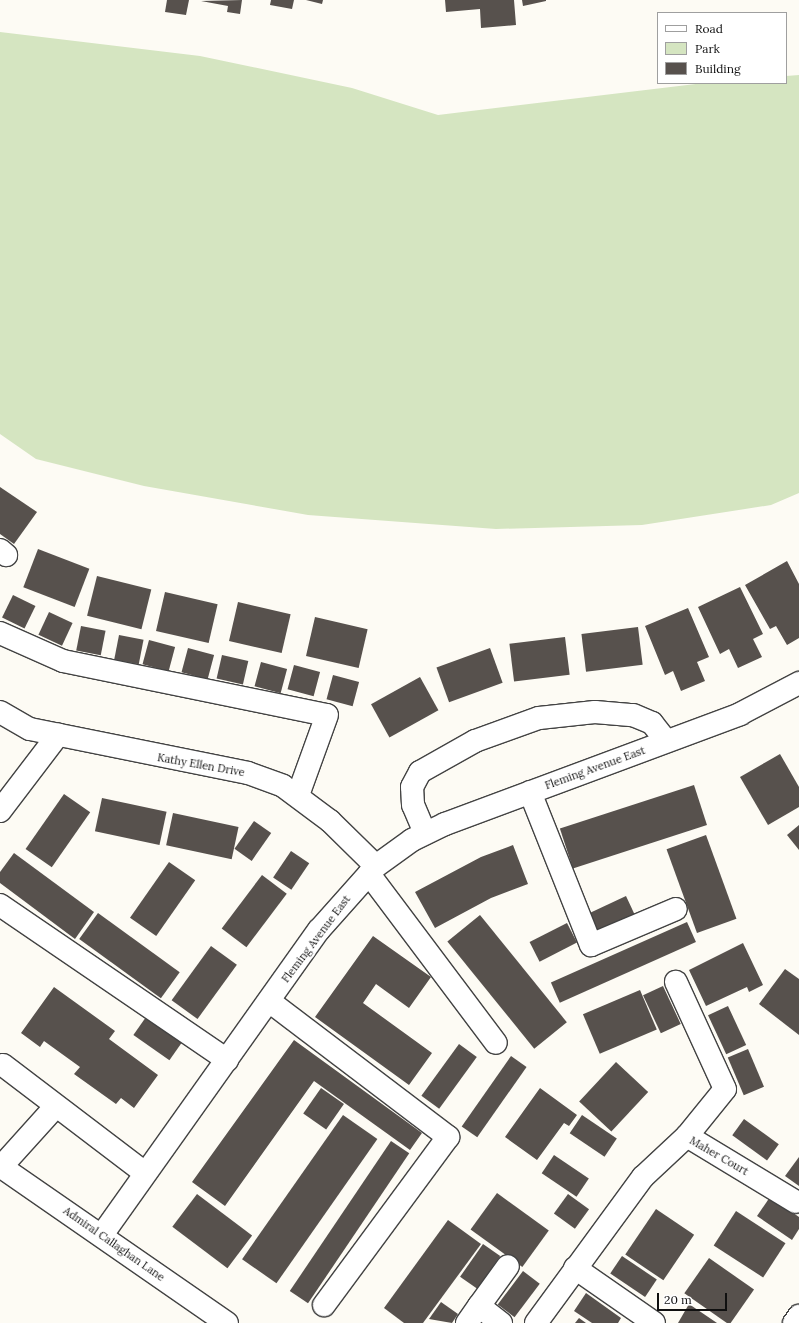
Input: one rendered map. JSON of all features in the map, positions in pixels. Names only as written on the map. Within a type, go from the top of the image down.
[{"type":"street","points":[[0,633],[63,661],[327,715],[298,795]]},
{"type":"street","name":"Fleming Avenue East","points":[[102,1235],[319,930],[373,870],[425,833],[530,792],[740,714],[799,683]]},
{"type":"street","name":"Kathy Ellen Drive","points":[[0,712],[30,729],[248,773],[298,795],[373,870],[496,1043]]},
{"type":"street","points":[[425,833],[414,805],[414,782],[420,772],[475,741],[539,718],[595,712],[633,715],[652,723],[666,741]]},
{"type":"street","points":[[0,811],[58,735]]},
{"type":"street","points":[[530,792],[591,945],[676,909]]},
{"type":"street","points":[[0,905],[227,1060]]},
{"type":"street","points":[[676,982],[725,1089],[687,1136]]},
{"type":"street","points":[[269,1001],[448,1137],[324,1305]]},
{"type":"street","points":[[3,1065],[55,1107],[145,1173]]},
{"type":"street","points":[[0,1167],[55,1107]]},
{"type":"street","name":"Maher Court","points":[[536,1323],[643,1177],[687,1136],[796,1202]]},
{"type":"street","name":"Admiral Callaghan Lane","points":[[0,1167],[102,1235],[227,1323]]},
{"type":"street","points":[[501,1323],[473,1315],[508,1266]]},
{"type":"street","points":[[575,1268],[654,1323]]},
{"type":"street","points":[[794,1323],[799,1316]]},
{"type":"green space","points":[[0,32],[200,56],[352,88],[438,115],[696,84],[787,84],[787,76],[799,75],[799,493],[771,505],[642,525],[496,529],[308,515],[144,486],[36,459],[0,434]]},
{"type":"building","points":[[167,0],[189,0],[186,15],[165,12]]},
{"type":"building","points":[[242,0],[240,14],[227,12],[228,6],[201,1]]},
{"type":"building","points":[[271,0],[294,0],[292,9],[270,5]]},
{"type":"building","points":[[306,0],[323,0],[322,4]]},
{"type":"building","points":[[445,0],[514,0],[516,25],[481,28],[480,9],[446,12]]},
{"type":"building","points":[[522,0],[546,0],[546,1],[523,6]]},
{"type":"building","points":[[0,487],[37,512],[14,544],[0,534]]},
{"type":"building","points":[[38,549],[89,569],[75,607],[23,587]]},
{"type":"building","points":[[787,561],[799,584],[799,638],[787,645],[776,626],[770,629],[745,585]]},
{"type":"building","points":[[97,576],[151,590],[141,629],[87,616]]},
{"type":"building","points":[[740,587],[763,634],[753,639],[762,657],[738,668],[729,649],[720,654],[698,607]]},
{"type":"building","points":[[165,592],[218,604],[209,643],[156,631]]},
{"type":"building","points":[[13,595],[35,606],[25,628],[2,617]]},
{"type":"building","points":[[238,602],[291,614],[282,653],[229,641]]},
{"type":"building","points":[[688,608],[709,657],[697,662],[705,681],[681,691],[673,671],[665,675],[645,626]]},
{"type":"building","points":[[49,612],[73,623],[62,646],[38,635]]},
{"type":"building","points":[[315,617],[368,629],[359,668],[306,656]]},
{"type":"building","points":[[81,626],[106,631],[101,655],[76,651]]},
{"type":"building","points":[[638,627],[643,665],[586,672],[581,634]]},
{"type":"building","points":[[119,635],[144,640],[139,664],[114,660]]},
{"type":"building","points":[[565,637],[570,675],[514,682],[509,644]]},
{"type":"building","points":[[149,640],[175,647],[169,671],[143,664]]},
{"type":"building","points":[[188,648],[214,655],[208,679],[182,672]]},
{"type":"building","points":[[490,648],[503,683],[449,702],[436,667]]},
{"type":"building","points":[[222,655],[248,661],[243,684],[217,678]]},
{"type":"building","points":[[261,662],[287,669],[281,693],[255,686]]},
{"type":"building","points":[[294,665],[320,672],[314,696],[288,689]]},
{"type":"building","points":[[333,675],[359,682],[353,706],[327,699]]},
{"type":"building","points":[[420,677],[438,710],[389,737],[371,704]]},
{"type":"building","points":[[780,754],[799,787],[799,807],[768,825],[740,777]]},
{"type":"building","points":[[694,785],[707,825],[573,869],[560,829]]},
{"type":"building","points":[[64,794],[90,812],[52,867],[26,849]]},
{"type":"building","points":[[102,798],[167,812],[159,845],[95,831]]},
{"type":"building","points":[[173,813],[239,827],[232,859],[166,845]]},
{"type":"building","points":[[254,821],[271,833],[252,861],[234,849]]},
{"type":"building","points":[[799,825],[799,850],[787,835]]},
{"type":"building","points":[[706,835],[736,919],[697,933],[667,849]]},
{"type":"building","points":[[513,845],[528,884],[491,898],[435,928],[415,892],[481,857]]},
{"type":"building","points":[[291,851],[309,863],[291,890],[273,878]]},
{"type":"building","points":[[14,853],[94,912],[75,939],[0,883],[0,872]]},
{"type":"building","points":[[169,862],[195,880],[156,936],[130,918]]},
{"type":"building","points":[[262,875],[287,894],[246,947],[222,929]]},
{"type":"building","points":[[626,896],[635,915],[596,933],[587,914]]},
{"type":"building","points":[[98,913],[180,972],[161,998],[79,939]]},
{"type":"building","points":[[480,915],[567,1022],[534,1049],[447,941]]},
{"type":"building","points":[[687,922],[696,942],[560,1003],[551,983]]},
{"type":"building","points":[[567,923],[577,943],[540,962],[530,942]]},
{"type":"building","points":[[373,936],[431,977],[409,1008],[376,984],[363,1003],[432,1053],[409,1085],[315,1017]]},
{"type":"building","points":[[743,943],[763,985],[749,992],[747,987],[706,1006],[689,970]]},
{"type":"building","points":[[211,946],[237,965],[198,1019],[172,1000]]},
{"type":"building","points":[[785,969],[799,979],[799,1035],[759,1004]]},
{"type":"building","points":[[663,986],[681,1024],[661,1033],[643,995]]},
{"type":"building","points":[[54,987],[115,1031],[109,1039],[158,1075],[134,1108],[121,1098],[116,1104],[74,1074],[80,1067],[44,1041],[40,1047],[21,1033]]},
{"type":"building","points":[[640,990],[657,1030],[600,1054],[583,1014]]},
{"type":"building","points":[[728,1006],[746,1045],[726,1054],[708,1015]]},
{"type":"building","points":[[146,1017],[182,1042],[169,1060],[133,1035]]},
{"type":"building","points":[[294,1040],[422,1133],[410,1150],[314,1081],[225,1206],[192,1182]]},
{"type":"building","points":[[459,1044],[477,1057],[439,1109],[421,1096]]},
{"type":"building","points":[[748,1049],[764,1087],[744,1095],[728,1058]]},
{"type":"building","points":[[511,1056],[527,1067],[477,1137],[462,1126]]},
{"type":"building","points":[[616,1062],[648,1092],[611,1132],[579,1101]]},
{"type":"building","points":[[321,1088],[344,1104],[326,1129],[303,1113]]},
{"type":"building","points":[[540,1088],[577,1115],[569,1126],[564,1123],[537,1160],[505,1137]]},
{"type":"building","points":[[343,1115],[377,1139],[276,1283],[242,1259]]},
{"type":"building","points":[[582,1115],[617,1138],[605,1157],[570,1133]]},
{"type":"building","points":[[744,1119],[779,1144],[767,1160],[732,1135]]},
{"type":"building","points":[[391,1141],[409,1153],[308,1303],[290,1291]]},
{"type":"building","points":[[554,1155],[589,1178],[577,1197],[542,1173]]},
{"type":"building","points":[[799,1157],[799,1186],[785,1176]]},
{"type":"building","points":[[497,1193],[549,1231],[522,1267],[471,1229]]},
{"type":"building","points":[[197,1194],[252,1236],[227,1268],[172,1227]]},
{"type":"building","points":[[568,1194],[589,1209],[575,1229],[554,1213]]},
{"type":"building","points":[[770,1197],[799,1217],[799,1229],[792,1240],[757,1216]]},
{"type":"building","points":[[656,1209],[694,1235],[663,1280],[625,1255]]},
{"type":"building","points":[[736,1211],[785,1243],[763,1278],[714,1245]]},
{"type":"building","points":[[448,1220],[481,1244],[423,1323],[404,1323],[384,1308]]},
{"type":"building","points":[[483,1244],[500,1256],[477,1289],[460,1277]]},
{"type":"building","points":[[622,1256],[657,1279],[645,1297],[610,1273]]},
{"type":"building","points":[[709,1258],[754,1290],[731,1323],[727,1323],[684,1293]]},
{"type":"building","points":[[523,1271],[540,1284],[514,1317],[498,1305]]},
{"type":"building","points":[[586,1293],[621,1318],[618,1323],[592,1323],[574,1311]]},
{"type":"building","points":[[441,1302],[458,1314],[452,1323],[429,1319]]},
{"type":"building","points":[[689,1304],[717,1323],[678,1323]]},
{"type":"building","points":[[579,1318],[586,1323],[575,1323]]}]
